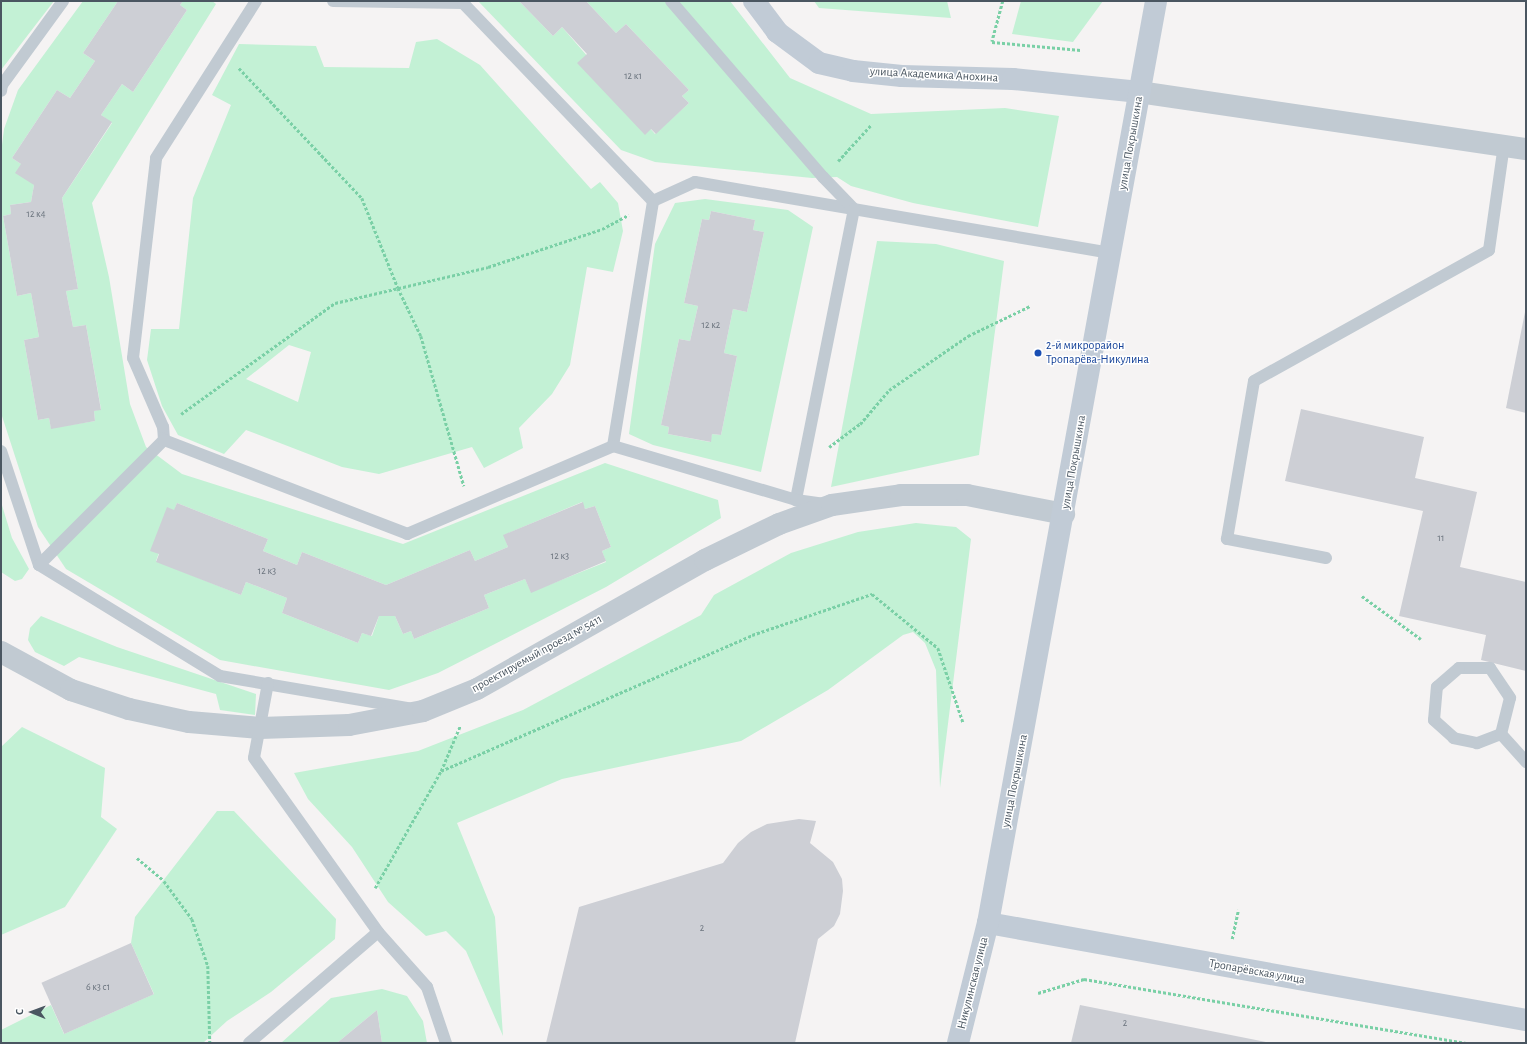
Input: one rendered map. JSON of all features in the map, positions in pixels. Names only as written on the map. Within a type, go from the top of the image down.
[{"type":"main road","name":"улица Академика Анохина","points":[[754,1],[777,32],[819,62],[853,71],[902,76],[1021,79],[1139,92]]},
{"type":"main road","name":"улица Покрышкина","points":[[988,923],[1112,253],[1156,1]]},
{"type":"main road","name":"Тропарёвская улица","points":[[988,923],[1526,1020]]},
{"type":"main road","name":"Никулинская улица","points":[[958,1043],[988,923]]},
{"type":"street","points":[[1139,92],[1526,149]]},
{"type":"street","name":"проектируемый проезд № 5411","points":[[1,652],[71,690],[129,709],[190,722],[260,728],[349,725],[423,711],[477,689],[705,560],[779,524],[832,505],[901,495],[967,495],[1064,514]]},
{"type":"lane","points":[[1,91],[2,85],[63,1]]},
{"type":"lane","points":[[39,565],[164,440],[163,427],[133,358],[156,158],[256,1]]},
{"type":"lane","points":[[333,1],[463,3],[653,201]]},
{"type":"lane","points":[[671,1],[822,177],[854,209]]},
{"type":"lane","points":[[1326,558],[1227,540],[1254,381],[1489,250],[1504,146]]},
{"type":"lane","points":[[653,201],[695,182],[1112,253]]},
{"type":"lane","points":[[613,446],[653,201]]},
{"type":"lane","points":[[796,500],[854,209]]},
{"type":"lane","points":[[164,440],[407,534],[613,446],[796,500],[832,505]]},
{"type":"lane","points":[[1,451],[39,565],[220,676],[268,683],[423,711]]},
{"type":"lane","points":[[1459,668],[1490,668],[1510,698],[1502,734],[1477,743],[1454,738],[1434,720],[1437,687],[1459,668]]},
{"type":"lane","points":[[268,683],[254,758],[378,932],[427,987],[446,1043]]},
{"type":"lane","points":[[1502,734],[1526,762]]},
{"type":"lane","points":[[249,1043],[378,932]]},
{"type":"path","points":[[1003,1],[992,42],[1081,50]]},
{"type":"path","points":[[223,52],[362,198],[398,288],[421,336],[471,507]]},
{"type":"path","points":[[822,177],[871,125]]},
{"type":"path","points":[[163,427],[335,303],[488,267],[602,229],[653,201]]},
{"type":"path","points":[[803,467],[860,424],[889,390],[968,336],[1030,306]]},
{"type":"path","points":[[441,771],[752,635],[872,594],[938,648],[963,722]]},
{"type":"path","points":[[1362,596],[1421,639]]},
{"type":"path","points":[[362,910],[441,771],[477,689]]},
{"type":"path","points":[[137,858],[164,881],[192,919],[208,966],[210,1043]]},
{"type":"path","points":[[1038,993],[1084,979],[1468,1043]]},
{"type":"green space","points":[[1,1],[54,1],[1,70]]},
{"type":"green space","points":[[83,1],[118,1],[83,53],[95,61],[70,98],[57,90],[12,158],[21,164],[34,185],[31,202],[10,205],[11,214],[3,216],[17,296],[31,293],[39,337],[24,340],[38,420],[49,418],[51,428],[95,421],[94,411],[101,409],[86,325],[73,327],[66,291],[78,289],[62,198],[112,123],[101,115],[122,84],[133,92],[187,10],[180,5],[183,1],[212,1],[216,4],[92,203],[109,277],[130,404],[146,447],[182,474],[403,544],[605,463],[718,500],[721,518],[606,587],[438,673],[389,690],[220,660],[66,569],[38,527],[1,413],[1,153],[4,129],[18,90]],"holes":[[[582,502],[585,509],[595,506],[611,547],[602,551],[606,562],[531,592],[525,579],[484,595],[489,608],[414,639],[411,631],[403,634],[395,616],[379,616],[372,636],[362,633],[358,643],[282,613],[287,598],[246,582],[241,595],[156,561],[177,503],[268,539],[263,551],[297,565],[302,552],[386,585],[470,550],[475,561],[508,547],[504,535]]]},
{"type":"green space","points":[[478,1],[519,1],[553,36],[562,27],[655,134],[689,103],[682,96],[689,90],[626,24],[616,33],[586,1],[730,1],[790,78],[871,114],[1005,108],[1059,116],[1038,227],[913,203],[851,186],[837,177],[812,178],[655,162],[621,150]]},
{"type":"green space","points":[[814,1],[947,1],[951,18],[819,8]]},
{"type":"green space","points":[[1021,1],[1103,1],[1073,42],[1012,34]]},
{"type":"green space","points":[[437,39],[480,65],[591,189],[600,182],[618,203],[623,231],[613,272],[587,267],[570,365],[552,394],[519,428],[523,448],[484,468],[472,447],[379,474],[342,467],[246,430],[224,454],[178,435],[162,406],[147,360],[151,329],[179,329],[193,198],[231,105],[212,95],[239,44],[316,46],[324,67],[409,68],[416,42]],"holes":[[[289,345],[311,352],[298,402],[246,379]]]},
{"type":"green space","points":[[705,199],[788,210],[813,227],[761,472],[653,445],[629,434],[655,244],[675,203]],"holes":[[[711,211],[755,220],[753,230],[764,232],[747,312],[733,309],[724,353],[737,356],[721,435],[712,434],[710,442],[668,434],[669,427],[661,425],[679,339],[690,341],[698,306],[684,303],[702,219],[709,220]]]},
{"type":"green space","points":[[877,241],[936,244],[1004,261],[979,455],[831,487]]},
{"type":"green space","points":[[1,502],[12,538],[29,569],[22,579],[15,581],[1,572]]},
{"type":"green space","points":[[916,523],[956,527],[971,539],[940,788],[936,670],[925,643],[913,632],[903,635],[828,690],[741,741],[562,779],[457,823],[495,917],[503,1036],[466,951],[446,931],[426,936],[388,902],[352,847],[308,799],[294,773],[418,751],[523,710],[701,615],[714,595],[791,553],[858,532]]},
{"type":"green space","points":[[41,616],[117,647],[256,694],[255,715],[220,710],[216,694],[79,657],[64,666],[35,652],[28,640],[30,628]]},
{"type":"green space","points":[[22,727],[105,768],[101,817],[117,829],[65,907],[1,935],[1,747]]},
{"type":"green space","points":[[217,811],[234,811],[336,919],[335,939],[271,992],[227,1021],[203,1043],[1,1043],[1,1030],[51,1005],[64,1034],[154,994],[131,943],[135,917]]},
{"type":"green space","points":[[382,989],[407,996],[423,1021],[427,1043],[382,1043],[377,1010],[337,1043],[281,1043],[331,998]]},
{"type":"building","points":[[118,1],[183,1],[180,5],[187,10],[133,92],[122,84],[101,115],[112,122],[62,198],[78,289],[66,291],[73,327],[86,325],[101,410],[94,411],[95,421],[51,429],[49,418],[38,420],[24,340],[39,337],[31,293],[17,296],[3,216],[11,214],[10,205],[31,202],[34,185],[15,173],[21,164],[12,158],[57,90],[70,98],[95,61],[83,53]]},
{"type":"building","points":[[519,1],[586,1],[616,33],[626,24],[689,90],[682,96],[689,103],[656,134],[651,129],[645,135],[577,63],[587,54],[562,27],[553,36]]},
{"type":"building","points":[[711,211],[755,220],[753,230],[764,232],[747,312],[733,309],[724,353],[737,356],[721,435],[712,434],[711,442],[668,434],[669,427],[661,425],[679,339],[690,341],[698,306],[684,303],[702,219],[709,220]]},
{"type":"building","points":[[1526,312],[1526,413],[1506,408]]},
{"type":"building","points":[[1301,409],[1424,437],[1415,478],[1477,492],[1460,567],[1526,582],[1526,671],[1481,660],[1486,635],[1399,616],[1423,511],[1285,481]]},
{"type":"building","points":[[583,502],[585,509],[595,506],[611,547],[602,551],[606,561],[531,593],[525,579],[484,595],[489,608],[414,639],[411,631],[403,634],[395,616],[379,616],[371,636],[362,633],[358,643],[282,613],[287,598],[246,582],[241,595],[156,562],[159,554],[150,551],[167,507],[174,510],[177,503],[268,539],[263,551],[297,565],[302,552],[386,585],[470,550],[475,561],[508,547],[503,535]]},
{"type":"building","points":[[799,819],[816,821],[810,843],[833,862],[842,879],[843,891],[840,914],[834,926],[818,939],[795,1043],[546,1043],[579,907],[723,863],[738,843],[751,832],[767,824]]},
{"type":"building","points":[[131,943],[154,994],[64,1034],[41,983]]},
{"type":"building","points":[[1080,1005],[1266,1042],[1266,1043],[1071,1043]]},
{"type":"building","points":[[377,1010],[382,1043],[337,1043]]},
{"type":"place","name":"2-й микрорайон Тропарёва-Никулина","points":[[1038,353]]}]
